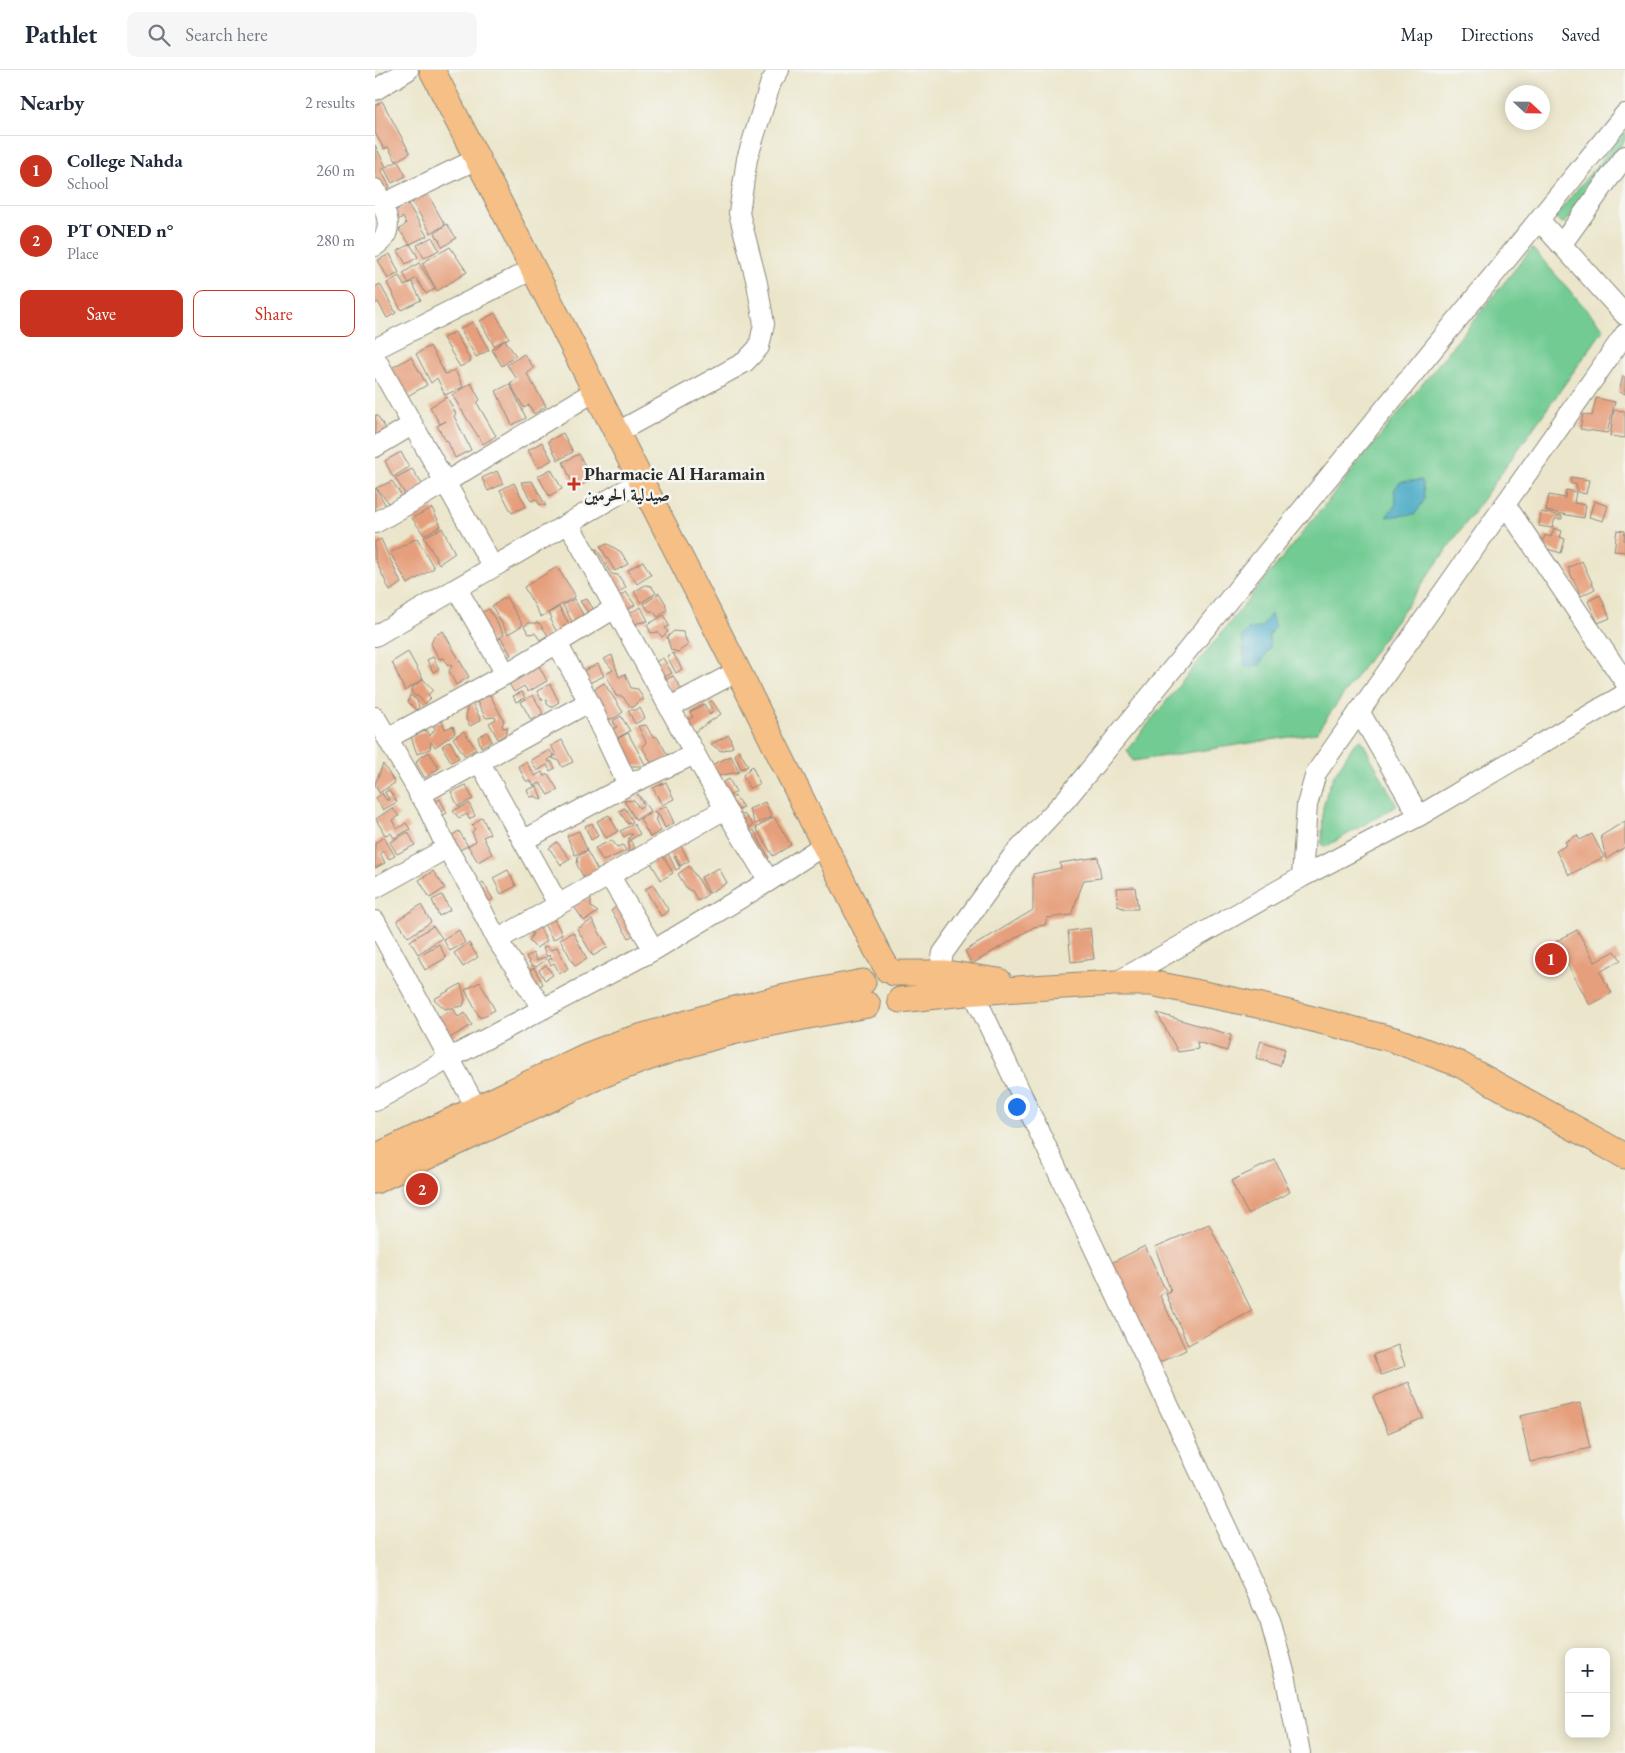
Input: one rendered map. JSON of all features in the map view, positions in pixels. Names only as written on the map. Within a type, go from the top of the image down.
[{"type":"main road","points":[[432,70],[737,671],[838,872],[875,948],[891,971],[898,977],[903,988],[900,1000],[896,1005],[885,1010],[873,1008],[865,989],[862,955],[838,872]]},
{"type":"main road","points":[[865,989],[866,977],[876,970],[972,976],[1031,988]]},
{"type":"main road","points":[[900,1000],[1031,988],[1151,983],[1262,1006],[1395,1040],[1459,1064],[1625,1156]]},
{"type":"main road","points":[[375,1157],[586,1056],[650,1033],[758,1003],[865,989]]},
{"type":"main road","points":[[375,1181],[595,1078],[691,1044],[865,989]]},
{"type":"street","points":[[375,90],[408,70]]},
{"type":"street","points":[[616,433],[745,362],[759,347],[764,324],[757,284],[739,213],[747,159],[771,82],[779,70]]},
{"type":"street","points":[[939,973],[943,953],[1012,857],[1067,798],[1625,114]]},
{"type":"street","points":[[1561,245],[1625,156]]},
{"type":"street","points":[[375,246],[387,236],[389,226],[379,197],[477,160]]},
{"type":"street","points":[[1539,220],[1625,315]]},
{"type":"street","points":[[375,349],[533,270]]},
{"type":"street","points":[[1302,877],[1307,805],[1316,773],[1625,334]]},
{"type":"street","points":[[375,358],[493,567]]},
{"type":"street","points":[[375,523],[595,391]]},
{"type":"street","points":[[375,447],[412,424]]},
{"type":"street","points":[[375,636],[641,481]]},
{"type":"street","points":[[1505,504],[1625,682]]},
{"type":"street","points":[[569,524],[725,809],[769,881]]},
{"type":"street","points":[[457,589],[505,674]]},
{"type":"street","points":[[388,738],[505,674],[615,608]]},
{"type":"street","points":[[557,643],[589,702],[628,785]]},
{"type":"street","points":[[670,707],[737,671]]},
{"type":"street","points":[[1115,983],[1302,877],[1419,816],[1625,694]]},
{"type":"street","points":[[419,795],[589,702]]},
{"type":"street","points":[[1359,711],[1419,816]]},
{"type":"street","points":[[375,717],[427,806],[447,848],[497,940],[543,1009]]},
{"type":"street","points":[[524,840],[628,785],[695,754]]},
{"type":"street","points":[[479,761],[558,904]]},
{"type":"street","points":[[497,940],[725,809]]},
{"type":"street","points":[[375,1101],[450,1058],[653,950],[769,881],[824,845]]},
{"type":"street","points":[[375,888],[447,848]]},
{"type":"street","points":[[609,875],[653,950]]},
{"type":"street","points":[[375,921],[477,1109]]},
{"type":"street","points":[[973,992],[1270,1620],[1286,1679],[1300,1753]]},
{"type":"green space","points":[[1625,131],[1625,140],[1566,222],[1561,223],[1555,217],[1557,214]]},
{"type":"green space","points":[[1532,248],[1604,329],[1316,733],[1133,761],[1127,750]]},
{"type":"green space","points":[[1361,739],[1397,806],[1325,847],[1322,844],[1323,807],[1327,792],[1333,777],[1354,744]]},
{"type":"water","points":[[1422,480],[1425,499],[1415,514],[1386,517],[1396,504],[1394,490],[1400,482]]},
{"type":"water","points":[[1271,614],[1275,626],[1269,636],[1270,647],[1260,665],[1245,667],[1242,637],[1248,630],[1261,627]]},
{"type":"building","points":[[382,101],[410,153],[396,161],[388,147],[384,149],[375,133],[375,106]]},
{"type":"building","points":[[375,145],[386,167],[398,161],[406,176],[392,183],[384,168],[381,170],[390,187],[382,191],[375,179]]},
{"type":"building","points":[[427,193],[445,225],[431,233],[412,202]]},
{"type":"building","points":[[408,204],[427,236],[410,244],[399,230],[406,224],[403,217],[396,221],[392,212]]},
{"type":"building","points":[[447,224],[456,238],[443,247],[435,233]]},
{"type":"building","points":[[432,237],[439,250],[424,258],[417,245]]},
{"type":"building","points":[[410,244],[418,257],[406,264],[398,251]]},
{"type":"building","points":[[450,247],[467,272],[437,291],[422,263]]},
{"type":"building","points":[[390,254],[399,273],[388,279],[378,260]]},
{"type":"building","points":[[419,263],[435,289],[426,294],[416,278],[409,283],[403,273]]},
{"type":"building","points":[[399,276],[404,286],[412,282],[421,300],[401,310],[387,283]]},
{"type":"building","points":[[380,284],[396,313],[387,318],[378,302],[375,304],[375,287]]},
{"type":"building","points":[[495,313],[509,338],[494,346],[480,321]]},
{"type":"building","points":[[473,322],[489,350],[476,357],[460,329]]},
{"type":"building","points":[[455,332],[471,361],[460,367],[443,338]]},
{"type":"building","points":[[505,340],[516,356],[502,366],[492,350]]},
{"type":"building","points":[[430,346],[445,374],[455,370],[463,387],[445,395],[437,378],[431,383],[416,354]]},
{"type":"building","points":[[524,354],[534,368],[527,374],[546,406],[534,414],[529,405],[524,408],[510,383],[517,379],[507,365]]},
{"type":"building","points":[[411,357],[427,385],[402,399],[386,371]]},
{"type":"building","points":[[1623,376],[1625,377],[1625,394],[1619,392]]},
{"type":"building","points":[[471,383],[480,400],[477,403],[496,436],[483,444],[452,395]]},
{"type":"building","points":[[510,384],[526,418],[512,425],[496,391]]},
{"type":"building","points":[[447,397],[471,450],[455,458],[447,440],[437,426],[446,421],[440,424],[430,407]]},
{"type":"building","points":[[1596,398],[1615,402],[1607,433],[1580,429],[1583,414],[1592,416]]},
{"type":"building","points":[[1614,410],[1625,411],[1625,438],[1610,436]]},
{"type":"building","points":[[377,415],[388,432],[375,440],[375,416]]},
{"type":"building","points":[[563,433],[573,452],[558,460],[548,441]]},
{"type":"building","points":[[542,442],[552,460],[538,468],[528,450]]},
{"type":"building","points":[[401,452],[409,467],[393,477],[385,461]]},
{"type":"building","points":[[579,454],[592,480],[575,488],[563,462]]},
{"type":"building","points":[[412,469],[424,487],[407,497],[395,478]]},
{"type":"building","points":[[551,469],[562,489],[549,496],[538,476]]},
{"type":"building","points":[[497,471],[503,484],[488,491],[482,478]]},
{"type":"building","points":[[1571,477],[1589,480],[1586,494],[1577,492],[1576,484],[1571,484]]},
{"type":"building","points":[[392,481],[402,496],[390,504],[376,488]]},
{"type":"building","points":[[532,481],[546,506],[539,504],[536,499],[531,501],[521,482]]},
{"type":"building","points":[[514,483],[526,506],[512,513],[500,490]]},
{"type":"building","points":[[375,489],[386,506],[375,513]]},
{"type":"building","points":[[1566,490],[1576,492],[1574,503],[1586,505],[1584,518],[1546,511],[1549,495],[1565,498]]},
{"type":"building","points":[[1594,501],[1608,506],[1603,521],[1589,517]]},
{"type":"building","points":[[432,508],[441,526],[424,535],[412,518]]},
{"type":"building","points":[[1541,512],[1562,516],[1562,519],[1555,519],[1552,528],[1539,526]]},
{"type":"building","points":[[442,528],[455,553],[439,564],[424,537]]},
{"type":"building","points":[[1554,528],[1562,531],[1560,537],[1565,539],[1561,553],[1541,547],[1545,535],[1551,537]]},
{"type":"building","points":[[1617,530],[1625,531],[1625,552],[1614,551]]},
{"type":"building","points":[[417,538],[434,568],[408,584],[390,553]]},
{"type":"building","points":[[381,539],[401,583],[390,591],[375,559],[375,542]]},
{"type":"building","points":[[608,544],[621,552],[628,564],[615,571],[600,546]]},
{"type":"building","points":[[597,549],[611,574],[618,575],[626,587],[617,594],[588,554]]},
{"type":"building","points":[[643,561],[651,575],[637,584],[628,570]]},
{"type":"building","points":[[1582,561],[1595,589],[1581,596],[1568,568]]},
{"type":"building","points":[[557,567],[574,593],[574,597],[541,617],[524,587]]},
{"type":"building","points":[[645,585],[651,586],[656,593],[641,603],[634,592]]},
{"type":"building","points":[[626,592],[635,605],[625,611],[616,598]]},
{"type":"building","points":[[659,593],[666,604],[667,610],[658,617],[653,611],[649,611],[644,604]]},
{"type":"building","points":[[1600,595],[1610,618],[1598,623],[1588,601]]},
{"type":"building","points":[[506,597],[523,625],[508,634],[492,606]]},
{"type":"building","points":[[574,599],[584,616],[573,623],[563,605]]},
{"type":"building","points":[[587,599],[594,610],[589,614],[580,601]]},
{"type":"building","points":[[559,607],[569,624],[557,632],[550,620],[552,618],[549,613]]},
{"type":"building","points":[[641,607],[648,621],[637,623],[633,629],[626,615]]},
{"type":"building","points":[[489,609],[504,635],[491,642],[477,615]]},
{"type":"building","points":[[664,615],[669,626],[665,628],[668,632],[662,637],[658,632],[651,633],[647,625]]},
{"type":"building","points":[[529,623],[539,623],[548,635],[540,640],[535,633],[529,634],[524,626]]},
{"type":"building","points":[[443,631],[469,677],[456,685],[449,671],[452,665],[448,665],[444,658],[439,659],[431,644],[434,636]]},
{"type":"building","points":[[674,631],[683,632],[688,645],[678,652],[671,650],[667,637]]},
{"type":"building","points":[[501,638],[511,655],[501,661],[491,644]]},
{"type":"building","points":[[408,652],[423,679],[405,691],[392,662]]},
{"type":"building","points":[[673,653],[682,669],[676,673],[667,656]]},
{"type":"building","points":[[612,655],[619,677],[625,674],[631,688],[638,689],[644,700],[640,700],[632,708],[622,696],[616,696],[606,674],[613,670],[604,659]]},
{"type":"building","points":[[433,657],[439,669],[433,672],[427,660]]},
{"type":"building","points":[[663,658],[672,673],[660,680],[651,664]]},
{"type":"building","points":[[538,664],[547,681],[528,692],[524,686],[514,692],[508,682]]},
{"type":"building","points":[[598,664],[604,676],[587,684],[581,672]]},
{"type":"building","points":[[673,676],[683,691],[672,697],[665,680]]},
{"type":"building","points":[[423,679],[433,690],[428,695],[431,698],[425,704],[418,696],[411,692],[413,687]]},
{"type":"building","points":[[604,683],[623,712],[615,718],[604,720],[592,697],[596,688]]},
{"type":"building","points":[[550,684],[559,702],[551,707],[547,704],[547,700],[541,699],[537,691]]},
{"type":"building","points":[[522,692],[525,698],[516,702],[513,696]]},
{"type":"building","points":[[410,695],[417,700],[419,707],[416,710],[408,702]]},
{"type":"building","points":[[490,695],[504,721],[503,728],[508,727],[505,735],[498,739],[489,723],[496,719],[495,717],[486,718],[477,702]]},
{"type":"building","points":[[533,695],[543,713],[531,720],[521,702]]},
{"type":"building","points":[[712,701],[721,714],[693,733],[684,719],[693,717],[690,712],[704,704],[710,715],[713,710],[709,703]]},
{"type":"building","points":[[472,703],[481,720],[470,726],[466,719],[467,706]]},
{"type":"building","points":[[640,708],[645,718],[635,724],[628,710]]},
{"type":"building","points":[[621,716],[630,731],[615,739],[610,730],[617,727],[613,721]]},
{"type":"building","points":[[442,721],[445,729],[453,726],[455,733],[435,747],[431,742],[430,749],[417,754],[411,737],[427,730],[430,736],[435,729],[433,724]]},
{"type":"building","points":[[646,725],[652,736],[657,737],[669,757],[653,766],[642,747],[646,742],[638,726]]},
{"type":"building","points":[[464,731],[476,749],[465,756],[453,738]]},
{"type":"building","points":[[487,732],[492,741],[481,747],[478,737]]},
{"type":"building","points":[[628,733],[646,766],[629,766],[615,740]]},
{"type":"building","points":[[729,735],[733,747],[721,751],[711,744]]},
{"type":"building","points":[[562,740],[573,762],[562,767],[559,761],[552,758],[556,755],[551,746]]},
{"type":"building","points":[[450,741],[459,758],[451,762],[442,746]]},
{"type":"building","points":[[550,750],[554,756],[548,760],[549,762],[551,761],[555,768],[550,771],[547,765],[537,771],[531,760]]},
{"type":"building","points":[[739,750],[748,766],[741,769],[735,755]]},
{"type":"building","points":[[429,752],[439,768],[425,778],[416,763],[419,758]]},
{"type":"building","points":[[731,756],[739,772],[712,777],[707,767]]},
{"type":"building","points":[[526,762],[535,776],[542,772],[544,776],[548,774],[558,790],[548,795],[540,783],[534,786],[531,781],[526,781],[518,766]]},
{"type":"building","points":[[383,764],[395,783],[379,793],[375,784]]},
{"type":"building","points":[[752,766],[760,784],[749,788],[743,775]]},
{"type":"building","points":[[729,779],[736,792],[726,798],[719,785]]},
{"type":"building","points":[[666,782],[674,799],[662,805],[653,788]]},
{"type":"building","points":[[466,785],[473,799],[458,806],[451,792]]},
{"type":"building","points":[[537,786],[542,800],[535,796],[530,797],[527,790]]},
{"type":"building","points":[[389,790],[397,802],[383,810],[376,798],[382,793],[386,800],[389,800],[385,792]]},
{"type":"building","points":[[638,794],[650,811],[636,820],[624,801],[634,800],[639,808],[644,805]]},
{"type":"building","points":[[735,796],[743,807],[733,813],[726,802]]},
{"type":"building","points":[[440,799],[447,813],[434,820],[427,806]]},
{"type":"building","points":[[765,802],[772,817],[755,824],[749,809]]},
{"type":"building","points":[[469,803],[475,816],[469,819],[467,814],[459,818],[453,811]]},
{"type":"building","points":[[666,806],[674,823],[665,828],[657,810]]},
{"type":"building","points":[[392,808],[399,816],[392,820],[397,829],[406,823],[410,829],[394,838],[391,833],[385,835],[376,819]]},
{"type":"building","points":[[625,808],[633,822],[628,824],[619,811]]},
{"type":"building","points":[[655,811],[657,817],[655,819],[661,831],[650,837],[640,819]]},
{"type":"building","points":[[744,814],[753,825],[745,831],[737,819]]},
{"type":"building","points":[[609,815],[618,831],[606,838],[597,821]]},
{"type":"building","points":[[482,817],[490,834],[483,837],[492,854],[478,862],[468,846],[476,841],[472,832],[475,829],[472,826]]},
{"type":"building","points":[[774,817],[791,845],[773,856],[756,828]]},
{"type":"building","points":[[1625,821],[1625,847],[1606,859],[1601,836]]},
{"type":"building","points":[[592,823],[598,836],[591,840],[585,826]]},
{"type":"building","points":[[634,824],[640,834],[630,840],[635,848],[628,852],[629,837],[633,834],[624,837],[620,831]]},
{"type":"building","points":[[754,830],[769,858],[761,863],[746,835]]},
{"type":"building","points":[[459,831],[468,846],[453,853],[446,839]]},
{"type":"building","points":[[579,831],[587,850],[575,855],[567,836]]},
{"type":"building","points":[[408,832],[415,845],[397,854],[390,842]]},
{"type":"building","points":[[1592,834],[1604,857],[1569,875],[1556,851],[1567,845],[1565,842],[1577,835],[1580,840]]},
{"type":"building","points":[[384,837],[395,856],[389,859],[384,851],[380,853],[385,863],[375,868],[375,843]]},
{"type":"building","points":[[612,840],[617,847],[623,845],[626,851],[603,861],[595,848]]},
{"type":"building","points":[[557,842],[570,859],[561,865],[549,848]]},
{"type":"building","points":[[681,846],[689,861],[680,866],[676,856],[674,857],[680,868],[676,870],[668,853]]},
{"type":"building","points":[[587,851],[598,871],[584,878],[577,865],[578,856]]},
{"type":"building","points":[[663,856],[673,873],[661,880],[651,863]]},
{"type":"building","points":[[1098,857],[1101,878],[1084,880],[1071,915],[1047,918],[1045,925],[1034,927],[972,964],[965,951],[1033,910],[1033,874],[1061,868],[1060,863]]},
{"type":"building","points":[[689,866],[708,894],[698,901],[692,891],[687,889],[678,874]]},
{"type":"building","points":[[719,868],[727,883],[709,893],[701,877]]},
{"type":"building","points":[[508,870],[516,886],[501,894],[493,878]]},
{"type":"building","points":[[433,871],[445,888],[430,898],[419,880]]},
{"type":"building","points":[[483,882],[493,899],[482,907],[471,889]]},
{"type":"building","points":[[653,885],[669,911],[661,916],[645,889]]},
{"type":"building","points":[[1135,887],[1138,909],[1125,909],[1118,906],[1117,888]]},
{"type":"building","points":[[442,895],[450,910],[439,916],[432,900]]},
{"type":"building","points":[[587,898],[591,899],[591,907],[598,912],[584,921],[573,905]]},
{"type":"building","points":[[621,903],[639,931],[629,938],[611,911]]},
{"type":"building","points":[[421,905],[431,922],[408,937],[397,920]]},
{"type":"building","points":[[554,919],[562,934],[553,940],[544,924]]},
{"type":"building","points":[[592,920],[608,947],[593,956],[577,929]]},
{"type":"building","points":[[433,926],[442,938],[418,954],[410,941]]},
{"type":"building","points":[[539,926],[547,941],[536,948],[529,941],[533,933],[526,933]]},
{"type":"building","points":[[1090,928],[1094,959],[1071,962],[1068,931]]},
{"type":"building","points":[[459,930],[465,943],[450,951],[443,939]]},
{"type":"building","points":[[1577,930],[1595,962],[1615,951],[1621,960],[1600,972],[1612,993],[1590,1005],[1555,942]]},
{"type":"building","points":[[573,932],[587,959],[575,966],[560,939]]},
{"type":"building","points":[[469,943],[478,957],[463,967],[454,953]]},
{"type":"building","points":[[439,944],[446,958],[425,970],[418,956]]},
{"type":"building","points":[[546,946],[551,950],[557,947],[568,969],[559,973],[554,963],[551,965],[548,960],[552,958],[549,955],[547,957],[543,948]]},
{"type":"building","points":[[533,953],[537,961],[544,957],[546,960],[536,967],[531,965],[526,957]]},
{"type":"building","points":[[546,965],[553,975],[545,980],[539,970]]},
{"type":"building","points":[[534,968],[543,984],[533,990],[526,972]]},
{"type":"building","points":[[480,982],[495,1010],[480,1018],[465,990]]},
{"type":"building","points":[[461,984],[465,1000],[463,1006],[445,1009],[434,999]]},
{"type":"building","points":[[454,1009],[458,1017],[465,1013],[472,1025],[448,1039],[436,1018]]},
{"type":"building","points":[[1157,1013],[1231,1035],[1227,1051],[1197,1042],[1198,1049],[1178,1052]]},
{"type":"building","points":[[1261,1041],[1285,1049],[1280,1066],[1256,1058]]},
{"type":"building","points":[[1275,1160],[1290,1192],[1248,1214],[1231,1181]]},
{"type":"building","points":[[428,1182],[432,1189],[418,1196],[413,1188]]},
{"type":"building","points":[[1209,1224],[1252,1311],[1188,1345],[1166,1294],[1171,1292],[1155,1247]]},
{"type":"building","points":[[1145,1246],[1166,1291],[1160,1296],[1186,1350],[1158,1363],[1111,1263]]},
{"type":"building","points":[[1398,1345],[1405,1366],[1381,1375],[1373,1355]]},
{"type":"building","points":[[1409,1382],[1423,1418],[1388,1433],[1373,1397]]},
{"type":"building","points":[[1580,1403],[1590,1448],[1530,1462],[1520,1416]]},
{"type":"place","name":"Pharmacie Al Haramain صيدلية الحرمين","points":[[574,484]]},
{"type":"place","name":"College Nahda","points":[[1551,959]]},
{"type":"place","name":"PT ONED n°","points":[[422,1189]]}]
